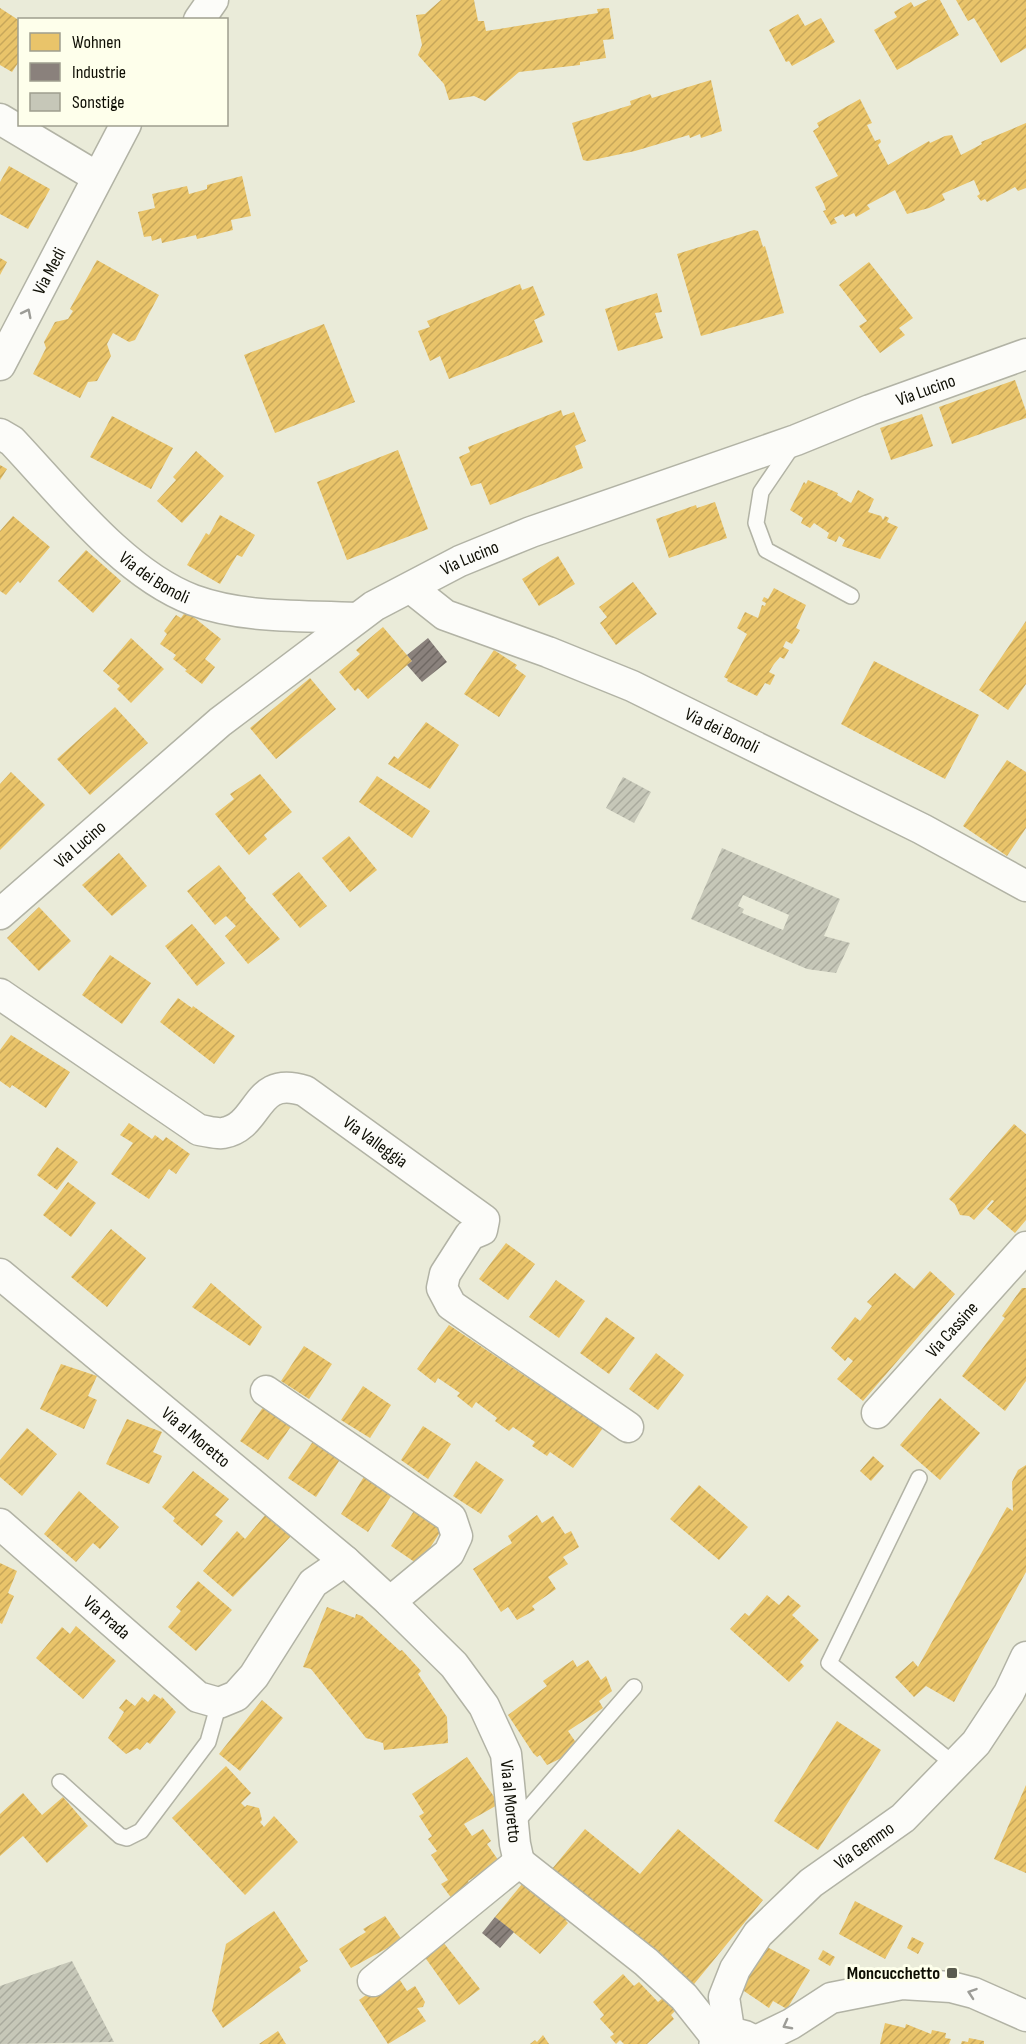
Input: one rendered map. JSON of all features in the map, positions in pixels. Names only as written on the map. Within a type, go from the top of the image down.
[{"type":"street","points":[[0,119],[97,177]]},
{"type":"street","name":"Via Medi","points":[[0,365],[125,126]]},
{"type":"street","name":"Via Lucino","points":[[0,914],[220,722],[374,606],[460,561],[531,532],[796,440],[870,410],[1026,354]]},
{"type":"street","name":"Via dei Bonoli","points":[[0,434],[12,441],[113,547],[158,583],[193,600],[231,610],[267,615],[357,618]]},
{"type":"street","name":"Via dei Bonoli","points":[[411,588],[445,615],[548,652],[632,686],[1022,876]]},
{"type":"street","name":"Via Valleggia","points":[[0,994],[199,1130],[222,1133],[240,1127],[268,1093],[288,1086],[305,1091],[484,1220],[482,1230],[470,1235],[445,1274],[442,1288],[451,1305],[628,1427]]},
{"type":"street","name":"Via Cassine","points":[[878,1413],[1026,1246]]},
{"type":"street","name":"Via al Moretto","points":[[0,1274],[345,1561],[454,1665],[484,1706],[506,1754],[519,1862],[646,1962],[735,2041]]},
{"type":"street","points":[[266,1391],[451,1518],[457,1536],[449,1553],[390,1602]]},
{"type":"street","name":"Via Prada","points":[[0,1524],[198,1697],[219,1703]]},
{"type":"street","points":[[219,1703],[236,1696],[254,1676],[313,1583],[345,1561]]},
{"type":"street","name":"Via Gemmo","points":[[735,2041],[724,1997],[735,1969],[758,1934],[811,1883],[903,1818],[976,1743],[1009,1693],[1026,1657]]},
{"type":"street","name":"Via al Moretto","points":[[373,1981],[519,1862]]},
{"type":"street","points":[[735,2041],[791,2024],[831,1998],[902,1984],[951,1986],[974,1993],[1026,2016]]},
{"type":"lane","points":[[796,440],[761,492],[756,523],[766,550],[851,596]]},
{"type":"lane","points":[[919,1478],[829,1663],[954,1765]]},
{"type":"lane","points":[[513,1826],[634,1687]]},
{"type":"lane","points":[[60,1782],[120,1836],[127,1838],[141,1831],[207,1743],[219,1703]]},
{"type":"building: Wohnen","points":[[441,0],[474,0],[478,21],[484,21],[486,31],[598,13],[597,9],[609,8],[614,39],[603,40],[606,58],[580,62],[580,65],[519,72],[485,101],[474,96],[449,100],[444,84],[418,55],[422,45],[416,15],[425,14]]},
{"type":"building: Wohnen","points":[[928,0],[940,0],[959,35],[897,70],[874,30],[897,17],[894,12],[911,2],[914,7]]},
{"type":"building: Wohnen","points":[[956,0],[1026,0],[1026,48],[1001,63],[974,18],[968,21]]},
{"type":"building: Wohnen","points":[[0,8],[18,20],[18,63],[12,72],[0,65]]},
{"type":"building: Wohnen","points":[[798,14],[805,26],[821,18],[835,42],[792,66],[789,61],[786,62],[769,30]]},
{"type":"building: Wohnen","points":[[711,80],[722,131],[701,138],[700,134],[690,138],[689,135],[635,151],[588,161],[583,160],[572,123],[631,105],[630,101],[650,94],[652,98]]},
{"type":"building: Wohnen","points":[[860,99],[872,123],[867,125],[875,141],[880,139],[881,142],[878,145],[888,165],[929,141],[930,143],[952,135],[961,155],[982,144],[981,142],[1026,123],[1026,188],[1018,191],[1015,187],[987,202],[985,199],[981,201],[977,196],[980,194],[974,180],[942,194],[945,200],[929,208],[907,214],[895,190],[867,205],[870,209],[856,217],[854,213],[845,217],[843,214],[834,218],[837,223],[831,225],[823,211],[826,210],[824,204],[815,187],[838,176],[813,131],[819,127],[817,123]]},
{"type":"building: Wohnen","points":[[9,166],[50,189],[28,229],[0,214],[0,182]]},
{"type":"building: Wohnen","points":[[242,176],[251,216],[231,220],[233,230],[197,239],[196,235],[162,243],[161,238],[152,241],[151,236],[144,237],[138,212],[155,208],[152,194],[187,186],[189,194],[207,189],[207,185]]},
{"type":"building: Wohnen","points":[[754,230],[758,231],[763,247],[765,246],[784,313],[701,336],[677,254]]},
{"type":"building: Wohnen","points":[[0,258],[7,262],[0,275]]},
{"type":"building: Wohnen","points":[[97,260],[159,295],[135,340],[129,342],[113,333],[107,344],[111,356],[97,381],[88,382],[80,398],[33,374],[46,348],[44,342],[55,322],[68,319],[73,311],[70,309]]},
{"type":"building: Wohnen","points":[[869,262],[913,318],[899,328],[905,335],[880,353],[859,326],[867,321],[839,285]]},
{"type":"building: Wohnen","points":[[520,284],[522,290],[533,286],[545,315],[534,320],[543,342],[449,379],[440,356],[430,361],[418,331],[430,327],[427,321]]},
{"type":"building: Wohnen","points":[[657,293],[662,312],[655,313],[663,338],[618,351],[605,309]]},
{"type":"building: Wohnen","points":[[324,324],[355,402],[275,433],[244,355]]},
{"type":"building: Wohnen","points":[[1015,380],[1026,411],[1026,418],[952,444],[939,407]]},
{"type":"building: Wohnen","points":[[561,410],[563,416],[574,412],[586,441],[575,446],[583,468],[490,505],[481,483],[471,486],[459,457],[470,452],[468,447]]},
{"type":"building: Wohnen","points":[[922,414],[933,446],[891,460],[880,428]]},
{"type":"building: Wohnen","points":[[112,416],[173,448],[151,489],[90,457]]},
{"type":"building: Wohnen","points":[[398,450],[428,529],[347,560],[317,482]]},
{"type":"building: Wohnen","points":[[196,451],[224,476],[182,523],[157,501],[176,480],[173,477]]},
{"type":"building: Wohnen","points":[[0,465],[7,469],[0,480]]},
{"type":"building: Wohnen","points":[[808,480],[838,493],[837,495],[851,503],[858,490],[874,499],[868,512],[881,516],[883,520],[885,516],[889,518],[887,522],[898,527],[880,559],[842,546],[845,540],[839,536],[836,542],[827,538],[829,533],[814,523],[810,528],[801,523],[803,518],[790,510],[804,482],[806,484]]},
{"type":"building: Wohnen","points":[[715,502],[727,538],[669,558],[656,519],[696,505],[697,508]]},
{"type":"building: Wohnen","points":[[220,515],[255,535],[242,557],[237,555],[220,584],[187,565],[206,533],[209,535]]},
{"type":"building: Wohnen","points":[[13,516],[50,547],[20,583],[18,581],[6,595],[0,591],[0,531]]},
{"type":"building: Wohnen","points":[[86,550],[121,581],[93,613],[58,581]]},
{"type":"building: Wohnen","points":[[558,556],[575,584],[539,606],[522,579]]},
{"type":"building: Wohnen","points":[[633,582],[657,614],[616,645],[600,623],[607,617],[599,607]]},
{"type":"building: Wohnen","points":[[774,588],[806,605],[796,628],[800,630],[792,644],[786,641],[783,647],[789,650],[784,659],[780,657],[769,672],[775,675],[770,685],[765,683],[757,696],[727,681],[728,679],[724,677],[747,634],[737,628],[745,612],[758,618],[762,605],[765,606],[766,603],[762,601],[764,597],[768,599]]},
{"type":"building: Wohnen","points":[[186,611],[221,639],[205,659],[215,667],[202,684],[173,659],[176,655],[160,644],[167,634],[164,631],[176,615],[181,618]]},
{"type":"building: Wohnen","points":[[1026,621],[1026,684],[1008,710],[979,690]]},
{"type":"building: Wohnen","points":[[383,627],[412,661],[368,699],[358,688],[355,691],[339,672],[360,654],[356,650]]},
{"type":"building: Wohnen","points":[[131,638],[164,669],[131,703],[117,689],[120,686],[103,671]]},
{"type":"building: Wohnen","points":[[494,650],[517,665],[515,668],[526,676],[499,717],[464,694]]},
{"type":"building: Wohnen","points":[[874,661],[979,715],[945,779],[841,724]]},
{"type":"building: Wohnen","points":[[310,678],[336,709],[276,759],[250,728]]},
{"type":"building: Wohnen","points":[[115,707],[148,743],[90,795],[57,759]]},
{"type":"building: Wohnen","points":[[426,722],[459,745],[430,789],[388,764],[394,756],[398,759]]},
{"type":"building: Wohnen","points":[[1007,760],[1026,772],[1026,828],[1007,856],[963,826]]},
{"type":"building: Wohnen","points":[[11,772],[45,805],[0,850],[0,784]]},
{"type":"building: Wohnen","points":[[260,774],[292,812],[264,835],[267,839],[249,855],[215,814],[234,799],[230,794]]},
{"type":"building: Wohnen","points":[[377,776],[430,811],[412,838],[359,802]]},
{"type":"building: Wohnen","points":[[349,836],[377,870],[350,892],[322,858]]},
{"type":"building: Wohnen","points":[[119,853],[147,886],[112,916],[82,885]]},
{"type":"building: Wohnen","points":[[219,865],[246,898],[245,900],[280,939],[248,964],[225,936],[236,926],[226,916],[215,925],[187,891]]},
{"type":"building: Wohnen","points":[[299,872],[327,906],[300,928],[272,894]]},
{"type":"building: Wohnen","points":[[39,907],[71,941],[39,971],[7,938]]},
{"type":"building: Wohnen","points":[[192,924],[225,963],[197,986],[165,946]]},
{"type":"building: Wohnen","points":[[110,955],[151,983],[122,1024],[82,995]]},
{"type":"building: Wohnen","points":[[178,998],[235,1036],[214,1064],[160,1022]]},
{"type":"building: Wohnen","points":[[11,1035],[70,1072],[46,1108],[12,1085],[10,1088],[0,1081],[0,1050]]},
{"type":"building: Wohnen","points":[[129,1123],[152,1139],[155,1135],[163,1141],[166,1137],[190,1154],[176,1174],[169,1169],[149,1199],[111,1174],[133,1143],[120,1135]]},
{"type":"building: Wohnen","points":[[1014,1124],[1026,1134],[1026,1220],[1015,1233],[987,1209],[994,1201],[992,1200],[974,1220],[969,1216],[960,1215],[955,1204],[949,1199]]},
{"type":"building: Wohnen","points":[[57,1147],[78,1162],[57,1190],[37,1175]]},
{"type":"building: Wohnen","points":[[68,1182],[96,1203],[71,1237],[43,1215]]},
{"type":"building: Wohnen","points":[[111,1229],[146,1258],[107,1307],[71,1277]]},
{"type":"building: Wohnen","points":[[506,1243],[535,1264],[508,1300],[479,1279]]},
{"type":"building: Wohnen","points":[[930,1271],[955,1294],[863,1401],[837,1379],[853,1361],[848,1357],[845,1361],[831,1348],[855,1317],[860,1321],[872,1306],[867,1302],[895,1273],[914,1289]]},
{"type":"building: Wohnen","points":[[556,1280],[585,1301],[559,1338],[529,1317]]},
{"type":"building: Wohnen","points":[[211,1283],[262,1327],[250,1346],[192,1307]]},
{"type":"building: Wohnen","points":[[1022,1288],[1026,1288],[1026,1381],[1005,1411],[962,1376],[1005,1318],[1002,1316]]},
{"type":"building: Wohnen","points":[[606,1317],[635,1338],[609,1374],[580,1353]]},
{"type":"building: Wohnen","points":[[449,1325],[603,1428],[573,1468],[550,1452],[547,1456],[532,1446],[535,1442],[513,1427],[509,1431],[495,1421],[497,1418],[476,1402],[472,1408],[457,1396],[460,1393],[438,1378],[435,1383],[417,1369]]},
{"type":"building: Wohnen","points":[[304,1346],[332,1364],[309,1399],[281,1381]]},
{"type":"building: Wohnen","points":[[656,1353],[684,1375],[658,1410],[629,1389]]},
{"type":"building: Wohnen","points":[[61,1364],[97,1376],[88,1396],[97,1400],[84,1429],[40,1409]]},
{"type":"building: Wohnen","points":[[363,1386],[391,1405],[370,1438],[341,1420]]},
{"type":"building: Wohnen","points":[[940,1398],[980,1433],[940,1480],[900,1445]]},
{"type":"building: Wohnen","points":[[266,1403],[294,1422],[268,1460],[240,1441]]},
{"type":"building: Wohnen","points":[[127,1419],[162,1432],[153,1452],[162,1456],[149,1484],[106,1464]]},
{"type":"building: Wohnen","points":[[423,1426],[451,1444],[428,1479],[401,1460]]},
{"type":"building: Wohnen","points":[[27,1428],[57,1454],[22,1496],[0,1477],[0,1460]]},
{"type":"building: Wohnen","points":[[314,1440],[341,1458],[316,1497],[288,1478]]},
{"type":"building: Wohnen","points":[[873,1456],[884,1466],[871,1481],[860,1471]]},
{"type":"building: Wohnen","points":[[476,1461],[504,1480],[481,1514],[453,1496]]},
{"type":"building: Wohnen","points":[[1026,1465],[1026,1572],[954,1702],[926,1686],[914,1697],[895,1677],[913,1661],[918,1667],[1007,1507],[1013,1511],[1012,1482],[1018,1470]]},
{"type":"building: Wohnen","points":[[193,1471],[229,1499],[215,1515],[223,1521],[202,1546],[173,1521],[175,1518],[162,1507]]},
{"type":"building: Wohnen","points":[[365,1475],[393,1493],[368,1532],[341,1514]]},
{"type":"building: Wohnen","points":[[699,1485],[748,1527],[719,1560],[670,1519]]},
{"type":"building: Wohnen","points":[[79,1491],[119,1527],[100,1549],[93,1543],[76,1562],[44,1534]]},
{"type":"building: Wohnen","points":[[416,1508],[444,1526],[419,1565],[391,1546]]},
{"type":"building: Wohnen","points":[[267,1513],[292,1535],[233,1597],[203,1571],[237,1531],[245,1539]]},
{"type":"building: Wohnen","points":[[537,1515],[542,1523],[553,1516],[565,1534],[571,1531],[579,1547],[563,1557],[568,1564],[548,1577],[556,1589],[532,1606],[535,1610],[517,1620],[508,1607],[501,1612],[473,1569],[512,1543],[508,1536]]},
{"type":"building: Wohnen","points":[[0,1563],[17,1571],[8,1593],[14,1596],[2,1624],[0,1623]]},
{"type":"building: Wohnen","points":[[198,1581],[232,1610],[196,1651],[168,1627],[181,1611],[176,1607]]},
{"type":"building: Wohnen","points":[[767,1595],[779,1605],[788,1595],[801,1606],[792,1615],[819,1640],[800,1662],[804,1666],[789,1682],[730,1629],[745,1613],[749,1616]]},
{"type":"building: Wohnen","points":[[327,1607],[355,1618],[356,1614],[362,1616],[400,1651],[402,1650],[421,1671],[418,1674],[447,1717],[448,1743],[384,1750],[383,1743],[366,1738],[311,1669],[303,1667]]},
{"type":"building: Wohnen","points":[[76,1626],[116,1661],[83,1699],[36,1658],[62,1627],[70,1634]]},
{"type":"building: Wohnen","points":[[573,1660],[577,1667],[588,1660],[601,1680],[606,1676],[612,1691],[599,1701],[603,1708],[568,1731],[577,1744],[568,1751],[570,1754],[547,1765],[540,1755],[537,1757],[533,1753],[508,1715],[547,1686],[543,1681]]},
{"type":"building: Wohnen","points":[[154,1694],[161,1699],[162,1697],[176,1712],[150,1744],[147,1742],[140,1750],[137,1748],[126,1754],[108,1738],[124,1712],[119,1708],[126,1699],[135,1706],[142,1697],[148,1702]]},
{"type":"building: Wohnen","points":[[262,1700],[283,1718],[240,1771],[219,1754]]},
{"type":"building: Wohnen","points":[[837,1721],[881,1750],[818,1850],[774,1821]]},
{"type":"building: Wohnen","points":[[467,1757],[499,1804],[464,1824],[472,1836],[483,1829],[491,1841],[487,1844],[501,1864],[489,1872],[487,1869],[468,1881],[474,1890],[455,1903],[441,1884],[448,1880],[431,1855],[437,1851],[428,1839],[432,1836],[419,1816],[424,1813],[412,1794]]},
{"type":"building: Wohnen","points":[[226,1766],[251,1793],[241,1803],[245,1807],[247,1805],[259,1808],[262,1820],[260,1822],[264,1827],[274,1816],[298,1842],[245,1895],[172,1818]]},
{"type":"building: Wohnen","points":[[1026,1785],[1026,1873],[994,1859]]},
{"type":"building: Wohnen","points":[[23,1793],[42,1815],[63,1797],[88,1826],[47,1863],[23,1836],[0,1856],[0,1814]]},
{"type":"building: Wohnen","points":[[585,1829],[640,1874],[678,1829],[763,1900],[690,1989],[552,1869]]},
{"type":"building: Wohnen","points":[[522,1884],[548,1905],[556,1895],[575,1911],[566,1921],[568,1923],[540,1954],[495,1917]]},
{"type":"building: Wohnen","points":[[855,1901],[903,1926],[885,1959],[839,1934]]},
{"type":"building: Wohnen","points":[[274,1911],[308,1961],[299,1967],[301,1971],[223,2028],[212,2011],[226,1944]]},
{"type":"building: Wohnen","points":[[385,1916],[402,1940],[351,1968],[339,1949],[366,1932],[363,1929]]},
{"type":"building: Wohnen","points":[[912,1937],[924,1943],[918,1954],[907,1948]]},
{"type":"building: Wohnen","points":[[443,1942],[480,1989],[459,2005],[424,1956]]},
{"type":"building: Wohnen","points":[[767,1947],[810,1970],[787,2009],[773,2001],[769,2008],[741,1989]]},
{"type":"building: Wohnen","points":[[823,1950],[835,1957],[830,1966],[818,1959]]},
{"type":"building: Wohnen","points":[[396,1974],[407,1991],[415,1986],[425,2002],[423,2007],[417,2008],[426,2021],[388,2044],[359,2000]]},
{"type":"building: Wohnen","points":[[623,1974],[634,1986],[639,1982],[658,2002],[664,1997],[676,2010],[671,2015],[674,2019],[647,2044],[624,2044],[620,2040],[616,2044],[610,2037],[614,2034],[600,2019],[604,2015],[593,2002]]},
{"type":"building: Wohnen","points":[[885,2023],[905,2028],[906,2024],[931,2034],[932,2030],[946,2033],[945,2038],[951,2039],[949,2044],[880,2044]]},
{"type":"building: Wohnen","points":[[278,2031],[286,2044],[259,2044]]},
{"type":"building: Wohnen","points":[[543,2035],[549,2044],[530,2044],[535,2040],[537,2042]]},
{"type":"building: Wohnen","points":[[969,2038],[984,2041],[984,2044],[961,2044],[962,2041],[968,2042]]},
{"type":"building: Industrie","points":[[428,638],[447,662],[422,682],[407,665],[412,661],[407,655]]},
{"type":"building: Industrie","points":[[495,1917],[514,1932],[500,1948],[482,1933]]},
{"type":"building: Sonstige","points":[[623,777],[651,792],[634,823],[606,808]]},
{"type":"building: Sonstige","points":[[722,848],[840,899],[824,936],[850,943],[836,973],[807,969],[691,919]],"holes":[[[743,895],[789,915],[783,930],[742,913],[744,909],[738,906]]]},
{"type":"building: Sonstige","points":[[72,1961],[114,2042],[0,2044],[0,1986]]},
{"type":"place","name":"Moncucchetto","points":[[952,1973]]}]
